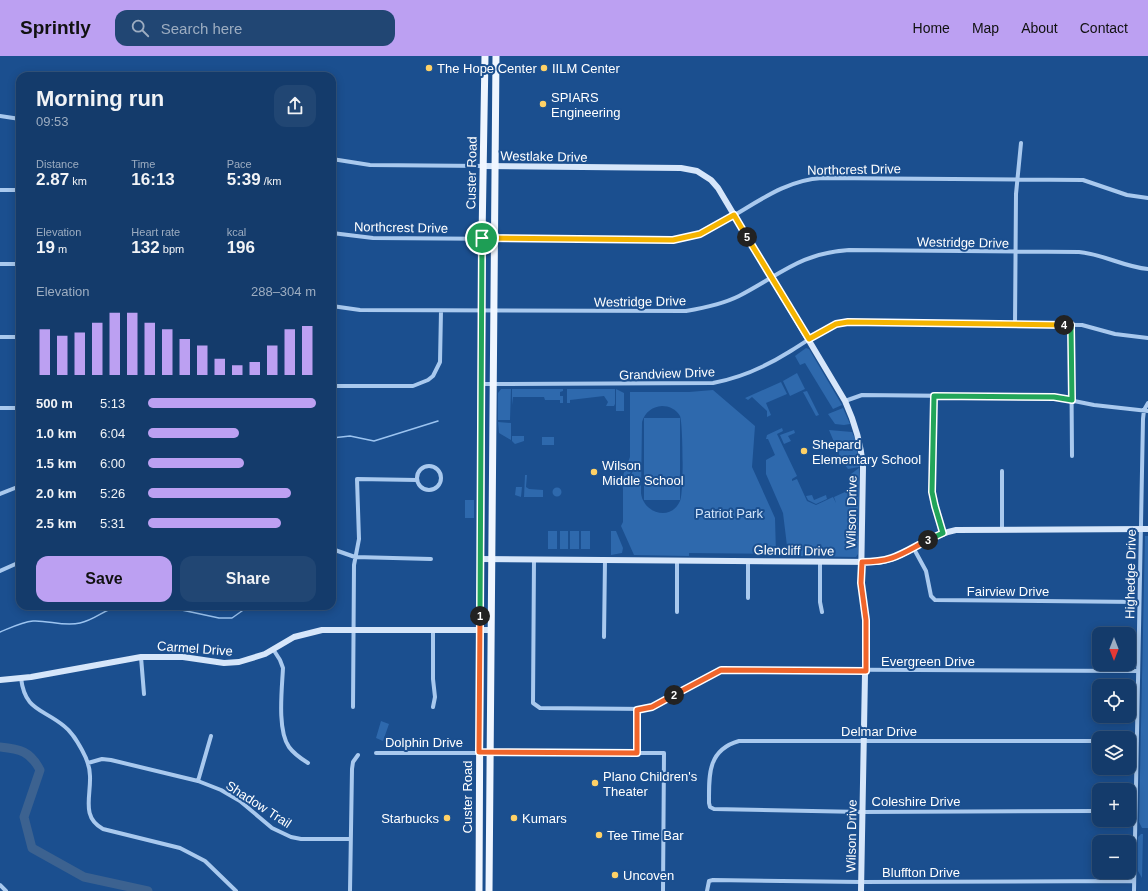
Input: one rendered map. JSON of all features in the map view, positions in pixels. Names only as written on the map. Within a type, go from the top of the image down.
[{"type":"main road","name":"Custer Road","points":[[479,891],[480,559],[483,311],[482,238],[485,56]]},
{"type":"main road","name":"Custer Road","points":[[489,891],[496,56]]},
{"type":"main road","points":[[479,832],[489,832]]},
{"type":"street","points":[[0,116],[16,118]]},
{"type":"street","points":[[1015,325],[1015,252],[1021,143]]},
{"type":"street","name":"Westlake Drive","points":[[336,160],[370,165],[691,170],[702,174],[711,180],[718,188],[734,215]]},
{"type":"street","name":"Northcrest Drive","points":[[336,233],[373,238],[673,240],[700,234],[780,188],[793,182],[808,178],[1083,180],[1127,195],[1148,198]]},
{"type":"street","points":[[0,190],[16,190]]},
{"type":"street","name":"Wilson Drive","points":[[734,215],[845,401],[856,425],[862,450],[861,583],[866,620],[866,671],[861,891]]},
{"type":"street","name":"Westridge Drive","points":[[336,307],[360,310],[686,311],[727,301],[804,259],[838,251],[1087,253],[1118,264],[1148,269]]},
{"type":"street","points":[[0,264],[16,264]]},
{"type":"street","points":[[336,386],[413,386],[428,380],[435,372],[440,362],[441,311]]},
{"type":"street","name":"Grandview Drive","points":[[482,384],[713,383],[740,376],[768,364],[836,324],[848,322],[1071,325],[1092,327],[1131,338],[1148,338]]},
{"type":"street","points":[[1071,325],[1072,456]]},
{"type":"street","points":[[0,337],[16,337]]},
{"type":"street","points":[[845,401],[862,395],[1054,397],[1109,407],[1146,410]]},
{"type":"street","points":[[934,396],[932,492],[943,533]]},
{"type":"street","name":"Highedge Drive","points":[[1136,783],[1141,529],[1146,410],[1148,403]]},
{"type":"street","points":[[0,408],[16,408]]},
{"type":"street","points":[[427,466],[436,469],[441,477],[438,486],[430,490],[422,488],[417,480],[419,471],[427,466]]},
{"type":"street","points":[[1002,471],[1002,528]]},
{"type":"street","points":[[352,707],[355,557],[359,539],[357,479],[417,480]]},
{"type":"street","points":[[0,494],[16,488]]},
{"type":"street","name":"Glencliff Drive","points":[[480,559],[862,562],[888,560],[943,533],[965,529],[1148,529]]},
{"type":"street","name":"Fairview Drive","points":[[914,548],[926,571],[930,592],[935,600],[1139,602]]},
{"type":"street","points":[[336,550],[355,557],[431,559]]},
{"type":"street","name":"Evergreen Drive","points":[[534,559],[533,703],[537,707],[637,710],[652,707],[721,670],[1138,671]]},
{"type":"street","points":[[604,637],[605,560]]},
{"type":"street","points":[[677,560],[677,612]]},
{"type":"street","points":[[748,561],[748,598]]},
{"type":"street","points":[[820,562],[820,602],[822,612]]},
{"type":"street","points":[[0,571],[16,564]]},
{"type":"street","name":"Carmel Drive","points":[[0,680],[21,678],[141,657],[183,657],[224,662],[239,662],[253,659],[294,637],[309,632],[336,629],[490,630]]},
{"type":"street","points":[[433,630],[433,679],[435,697],[433,707]]},
{"type":"street","points":[[273,649],[280,660],[282,668],[282,729],[284,739],[293,752],[308,763]]},
{"type":"street","points":[[141,657],[144,694]]},
{"type":"street","points":[[21,678],[23,690],[29,703],[34,708],[63,725],[74,736],[88,763],[90,775],[89,814],[96,826],[180,848],[205,861],[236,891]]},
{"type":"street","points":[[637,710],[637,753]]},
{"type":"street","points":[[198,781],[211,736]]},
{"type":"street","name":"Delmar Drive","points":[[710,807],[711,768],[720,752],[733,743],[745,740],[1092,741]]},
{"type":"street","name":"Dolphin Drive","points":[[376,753],[664,753],[663,891]]},
{"type":"street","points":[[350,891],[352,769],[353,762],[358,755]]},
{"type":"street","name":"Shadow Trail","points":[[88,763],[102,759],[111,760],[198,781],[222,790],[240,801],[281,834],[301,839],[350,839]]},
{"type":"street","name":"Coleshire Drive","points":[[710,807],[714,809],[862,812],[1092,811]]},
{"type":"street","name":"Highedge Drive","points":[[1134,891],[1135,827]]},
{"type":"street","name":"Bluffton Drive","points":[[707,891],[709,881],[713,880],[861,882],[1134,881]]},
{"type":"street","points":[[0,885],[6,891]]},
{"type":"green space","points":[[806,348],[809,349],[842,405],[833,409],[805,363],[800,365],[795,356]]},
{"type":"green space","points":[[797,373],[805,389],[790,396],[783,381]]},
{"type":"green space","points":[[781,382],[787,394],[766,403],[771,415],[767,417],[767,411],[752,397],[748,400],[745,398]]},
{"type":"green space","points":[[501,389],[511,389],[510,420],[498,420],[498,393]]},
{"type":"green space","points":[[512,389],[563,389],[563,391],[560,392],[560,396],[563,396],[563,403],[560,403],[560,400],[545,400],[544,397],[513,397],[512,405]]},
{"type":"green space","points":[[567,389],[615,389],[615,404],[614,406],[606,406],[608,402],[604,396],[570,400],[570,403],[567,403]]},
{"type":"green space","points":[[616,389],[624,393],[624,411],[616,411]]},
{"type":"green space","name":"Patriot Park","points":[[713,390],[755,426],[752,467],[775,518],[776,554],[689,553],[689,556],[634,555],[621,526],[623,522],[623,488],[621,482],[628,481],[637,463],[635,463],[627,480],[623,479],[622,478],[630,457],[630,392],[689,392]],"holes":[[[665,406],[670,407],[680,416],[683,458],[680,501],[676,508],[664,513],[652,510],[647,506],[641,493],[642,422],[645,415],[649,411]]]},
{"type":"green space","points":[[807,391],[819,415],[816,416],[803,392]]},
{"type":"green space","points":[[843,408],[850,424],[835,424],[828,414]]},
{"type":"green space","points":[[644,418],[680,418],[680,500],[644,500]]},
{"type":"green space","points":[[498,422],[511,423],[511,440],[499,433]]},
{"type":"green space","points":[[782,428],[783,431],[777,434],[797,476],[792,479],[792,481],[797,479],[807,501],[816,505],[833,497],[836,503],[834,497],[856,487],[851,474],[859,468],[858,554],[856,557],[791,556],[788,554],[783,513],[766,474],[766,460],[775,455],[768,439],[766,439],[767,435]]},
{"type":"green space","points":[[794,430],[795,433],[788,436],[791,441],[784,444],[780,435]]},
{"type":"green space","points":[[829,430],[852,432],[856,441],[859,467],[848,469],[842,461]]},
{"type":"green space","points":[[512,436],[524,436],[524,441],[515,444],[512,441]]},
{"type":"green space","points":[[542,437],[554,437],[554,445],[542,445]]},
{"type":"green space","points":[[525,475],[527,475],[526,487],[529,489],[543,490],[543,497],[524,497]]},
{"type":"green space","points":[[516,487],[522,487],[521,497],[515,495]]},
{"type":"green space","points":[[557,487],[562,492],[557,497],[552,492]]},
{"type":"green space","points":[[812,495],[814,500],[826,495],[827,499],[816,504],[808,500],[806,496]]},
{"type":"green space","points":[[465,500],[474,500],[474,518],[465,518]]},
{"type":"green space","points":[[548,531],[557,531],[557,549],[548,549]]},
{"type":"green space","points":[[560,531],[568,531],[568,549],[560,549]]},
{"type":"green space","points":[[570,531],[579,531],[579,549],[570,549]]},
{"type":"green space","points":[[581,531],[590,531],[590,549],[581,549]]},
{"type":"green space","points":[[611,531],[616,531],[623,548],[622,553],[611,555]]},
{"type":"green space","points":[[1145,536],[1148,536],[1148,828],[1142,828],[1139,822]]},
{"type":"green space","points":[[381,721],[389,724],[383,741],[376,738]]},
{"type":"green space","points":[[1143,834],[1142,878],[1138,871],[1138,837]]},
{"type":"waterway","points":[[336,438],[350,436],[374,441],[438,421]]},
{"type":"waterway","points":[[0,632],[20,624],[33,621],[62,624],[85,622],[109,610]]},
{"type":"waterway","points":[[182,610],[219,618],[232,618],[243,610]]},
{"type":"waterway","points":[[0,747],[24,752],[32,759],[40,770],[24,817],[32,848],[84,877],[148,891]]},
{"type":"place","name":"The Hope Center","points":[[429,68]]},
{"type":"place","name":"IILM Center","points":[[544,68]]},
{"type":"place","name":"SPIARS Engineering","points":[[543,104]]},
{"type":"place","name":"Shepard Elementary School","points":[[804,451]]},
{"type":"place","name":"Wilson Middle School","points":[[594,472]]},
{"type":"place","name":"Plano Children's Theater","points":[[595,783]]},
{"type":"place","name":"Starbucks","points":[[447,818]]},
{"type":"place","name":"Kumars","points":[[514,818]]},
{"type":"place","name":"Tee Time Bar","points":[[599,835]]},
{"type":"place","name":"Uncoven","points":[[615,875]]},
{"type":"route","points":[[734,215],[809,339],[836,324],[848,322],[1071,325],[1072,400],[1054,397],[934,396],[932,492],[943,533],[925,541],[907,553],[888,560],[878,562],[862,562],[861,583],[866,620],[866,671],[726,669],[717,671],[652,707],[637,710],[637,753],[479,752],[483,311],[482,238],[673,240],[700,234],[734,215]]}]
